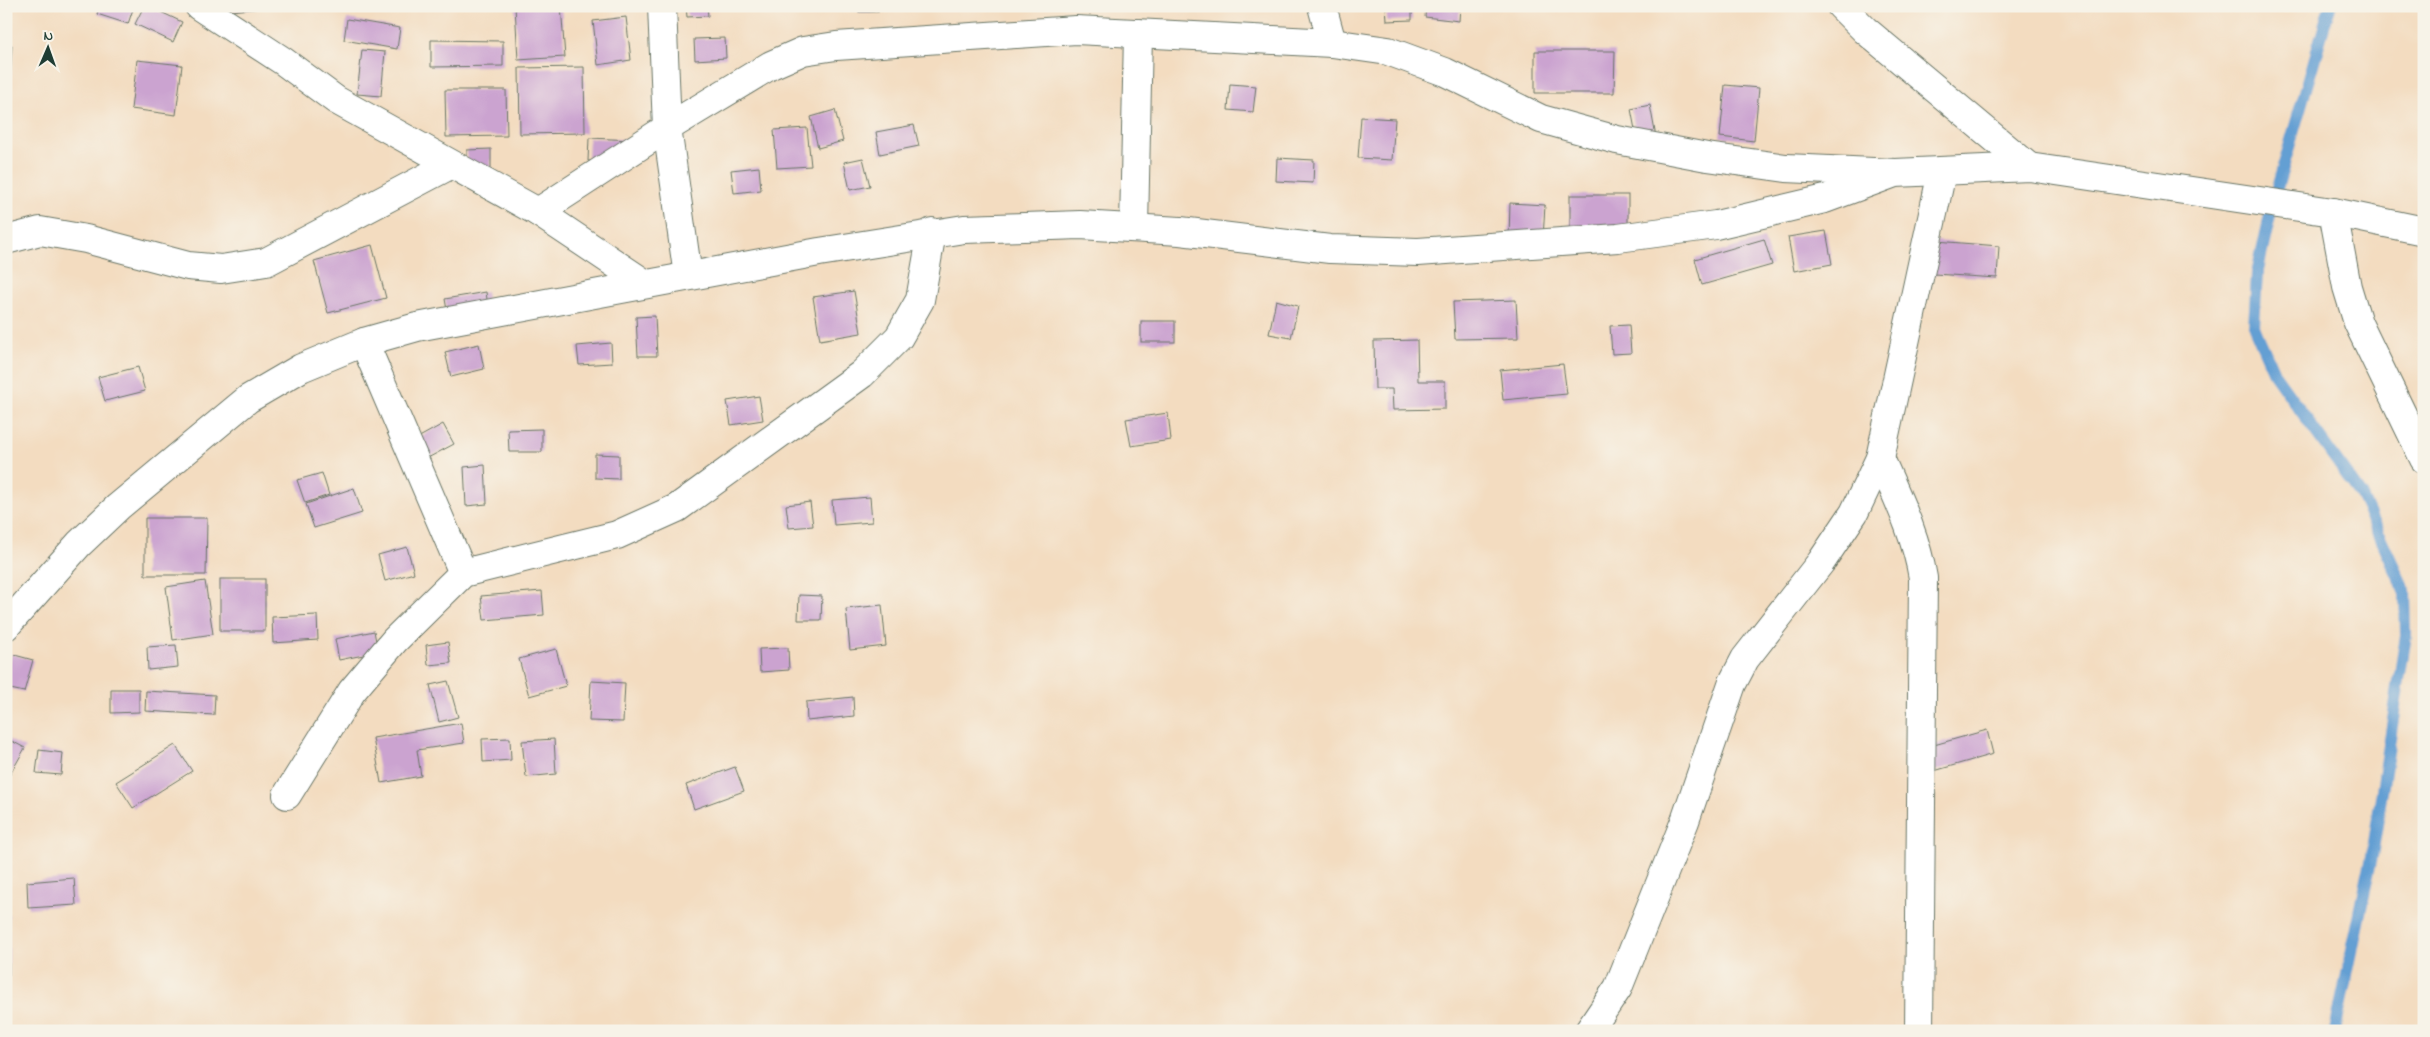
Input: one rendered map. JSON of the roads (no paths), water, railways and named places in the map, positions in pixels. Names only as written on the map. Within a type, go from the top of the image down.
[{"type":"street","points":[[199,6],[283,61],[336,100],[450,165],[484,180],[538,212],[644,283]]},
{"type":"street","points":[[662,6],[667,128],[688,276]]},
{"type":"street","points":[[1322,6],[1332,43]]},
{"type":"street","points":[[1841,6],[1867,18],[2029,167]]},
{"type":"street","points":[[538,212],[667,128],[771,65],[803,51],[836,46],[1076,30],[1332,43],[1388,50],[1445,72],[1541,119],[1617,140],[1707,157],[1786,168],[1895,173],[2029,167],[2333,212],[2424,231]]},
{"type":"street","points":[[1134,228],[1138,32]]},
{"type":"street","points":[[6,240],[40,231],[86,239],[188,266],[221,269],[266,262],[450,165]]},
{"type":"street","points":[[1588,1031],[1621,980],[1685,821],[1732,684],[1745,659],[1821,562],[1848,521],[1880,458],[1942,172]]},
{"type":"street","points":[[6,626],[79,544],[118,507],[248,399],[301,368],[364,342],[417,327],[644,283],[964,228],[1080,225],[1180,231],[1330,249],[1418,252],[1609,239],[1716,225],[1825,199],[1895,173]]},
{"type":"street","points":[[2333,212],[2347,287],[2358,323],[2424,459]]},
{"type":"street","points":[[287,795],[352,691],[395,640],[463,573],[617,535],[677,508],[862,374],[899,337],[920,300],[932,232]]},
{"type":"street","points":[[364,342],[463,573]]},
{"type":"street","points":[[1880,458],[1914,540],[1923,578],[1919,1031]]},
{"type":"waterway","points":[[2330,6],[2273,202],[2257,274],[2254,327],[2275,375],[2361,495],[2405,591],[2406,635],[2372,856],[2335,1031]]}]
